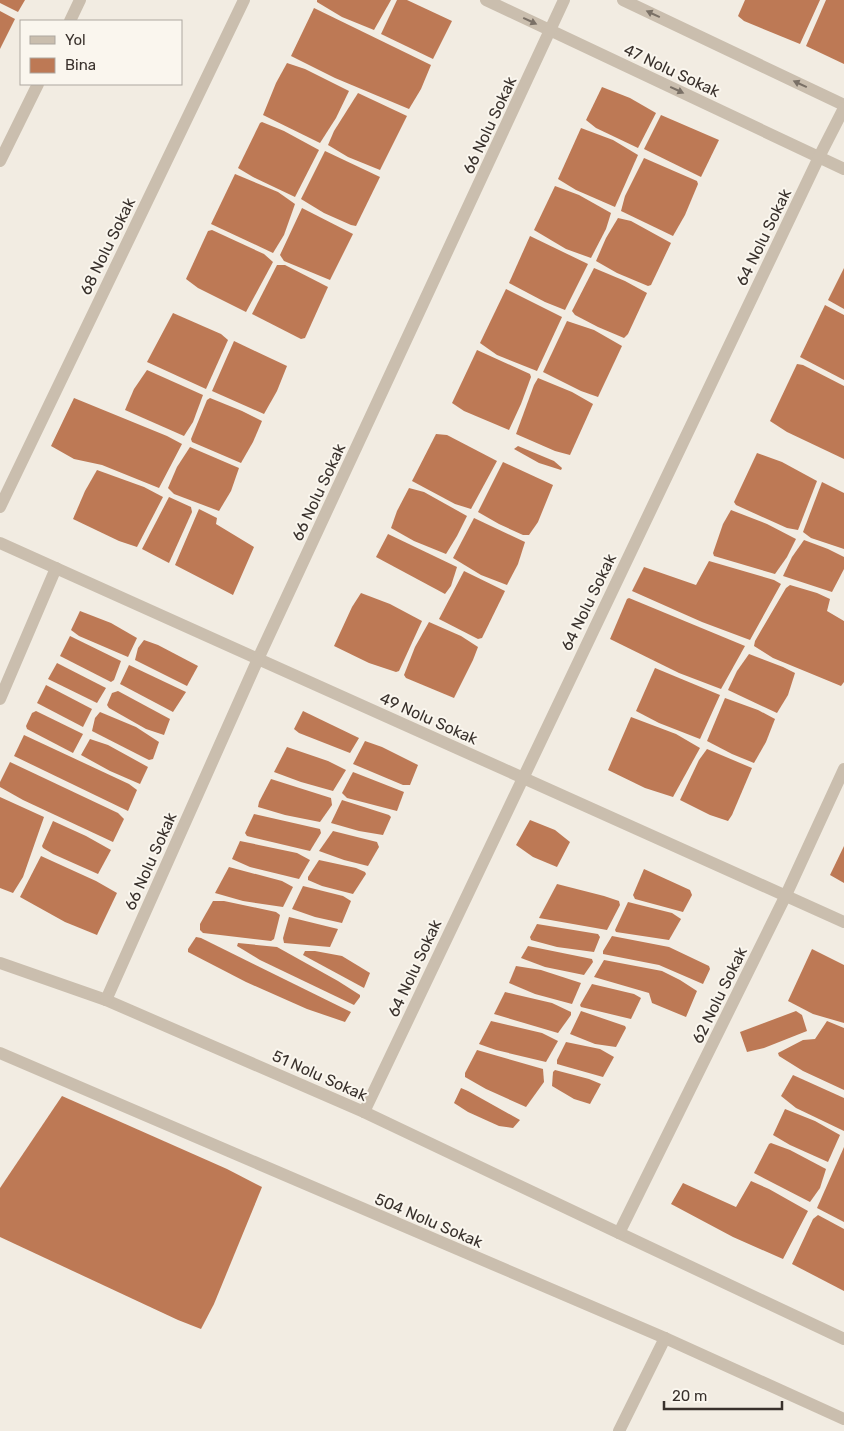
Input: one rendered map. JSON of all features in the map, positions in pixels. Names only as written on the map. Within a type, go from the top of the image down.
[{"type":"street","points":[[70,20],[80,0]]},
{"type":"street","name":"68 Nolu Sokak","points":[[0,507],[244,0]]},
{"type":"street","name":"47 Nolu Sokak","points":[[486,0],[844,169]]},
{"type":"street","name":"66 Nolu Sokak","points":[[106,1000],[258,658],[564,0]]},
{"type":"street","points":[[623,0],[844,106]]},
{"type":"street","points":[[0,161],[38,85]]},
{"type":"street","name":"64 Nolu Sokak","points":[[364,1112],[844,106]]},
{"type":"street","name":"49 Nolu Sokak","points":[[0,543],[844,922]]},
{"type":"street","points":[[0,699],[56,568]]},
{"type":"street","name":"62 Nolu Sokak","points":[[619,1233],[786,895],[844,769]]},
{"type":"street","name":"51 Nolu Sokak","points":[[0,963],[106,1000],[364,1112],[844,1339]]},
{"type":"street","name":"504 Nolu Sokak","points":[[0,1054],[665,1338],[844,1419]]},
{"type":"street","points":[[619,1431],[665,1338]]},
{"type":"building","points":[[0,0],[25,0],[18,12],[0,3]]},
{"type":"building","points":[[317,0],[391,0],[374,30],[342,17],[317,2]]},
{"type":"building","points":[[397,0],[407,0],[452,21],[433,59],[381,34]]},
{"type":"building","points":[[745,0],[820,0],[800,44],[744,21],[738,16]]},
{"type":"building","points":[[826,0],[844,0],[844,64],[806,46]]},
{"type":"building","points":[[314,8],[431,65],[421,89],[409,109],[335,78],[291,56]]},
{"type":"building","points":[[0,11],[15,19],[0,49]]},
{"type":"building","points":[[287,63],[305,69],[349,91],[336,118],[320,143],[263,115],[276,83]]},
{"type":"building","points":[[602,87],[630,98],[656,113],[638,148],[596,128],[586,120]]},
{"type":"building","points":[[358,93],[407,116],[380,170],[348,157],[328,145],[334,131]]},
{"type":"building","points":[[661,115],[719,140],[701,177],[644,149]]},
{"type":"building","points":[[262,122],[284,131],[319,150],[295,197],[238,168]]},
{"type":"building","points":[[581,128],[613,140],[638,155],[615,207],[576,190],[558,179]]},
{"type":"building","points":[[325,151],[380,177],[356,226],[324,213],[301,199]]},
{"type":"building","points":[[644,158],[697,181],[698,184],[685,215],[673,236],[621,211],[625,196]]},
{"type":"building","points":[[235,174],[278,192],[295,204],[284,235],[273,253],[211,224]]},
{"type":"building","points":[[555,186],[579,195],[611,213],[606,229],[591,258],[566,249],[534,230]]},
{"type":"building","points":[[302,208],[353,234],[330,280],[284,261],[280,255]]},
{"type":"building","points":[[618,218],[631,221],[671,243],[651,285],[648,286],[617,273],[596,261],[606,238]]},
{"type":"building","points":[[212,230],[264,254],[273,262],[246,312],[198,288],[186,279],[208,231]]},
{"type":"building","points":[[530,236],[588,264],[565,310],[509,283]]},
{"type":"building","points":[[277,265],[285,265],[328,287],[305,338],[301,339],[252,314]]},
{"type":"building","points":[[594,268],[647,293],[628,334],[624,338],[598,327],[575,315],[572,311]]},
{"type":"building","points":[[844,268],[844,309],[828,300]]},
{"type":"building","points":[[506,289],[562,317],[537,371],[497,355],[480,343]]},
{"type":"building","points":[[825,305],[844,315],[844,380],[800,357]]},
{"type":"building","points":[[173,313],[221,334],[228,340],[206,389],[147,362]]},
{"type":"building","points":[[567,321],[594,330],[622,346],[598,397],[581,391],[543,372]]},
{"type":"building","points":[[234,341],[287,366],[277,391],[264,414],[212,391]]},
{"type":"building","points":[[477,350],[530,374],[531,377],[521,404],[509,430],[464,411],[452,403]]},
{"type":"building","points":[[797,364],[803,365],[844,386],[844,459],[787,432],[770,421]]},
{"type":"building","points":[[147,370],[203,395],[193,422],[184,436],[125,410],[134,389]]},
{"type":"building","points":[[538,378],[572,392],[593,404],[570,455],[555,451],[516,434]]},
{"type":"building","points":[[74,398],[182,444],[159,488],[102,465],[74,459],[51,446]]},
{"type":"building","points":[[210,398],[262,421],[241,463],[192,442],[191,439],[207,400]]},
{"type":"building","points":[[436,434],[447,435],[497,461],[471,509],[455,504],[412,481]]},
{"type":"building","points":[[518,446],[554,461],[562,468],[561,470],[539,463],[514,449]]},
{"type":"building","points":[[190,447],[239,468],[231,491],[219,511],[174,494],[168,488],[177,467]]},
{"type":"building","points":[[757,453],[782,462],[817,481],[798,530],[787,528],[736,505],[734,502]]},
{"type":"building","points":[[503,462],[553,485],[538,522],[529,535],[523,535],[478,512]]},
{"type":"building","points":[[97,470],[144,487],[163,497],[137,547],[119,541],[73,519],[85,491]]},
{"type":"building","points":[[822,482],[844,493],[844,549],[811,538],[803,532]]},
{"type":"building","points":[[409,488],[424,492],[467,516],[446,554],[414,541],[391,528],[397,511]]},
{"type":"building","points":[[169,497],[191,507],[192,512],[169,563],[142,549]]},
{"type":"building","points":[[199,509],[217,518],[216,524],[254,547],[233,595],[175,565]]},
{"type":"building","points":[[731,510],[767,524],[796,539],[787,557],[775,574],[714,556],[713,553],[723,524]]},
{"type":"building","points":[[474,518],[525,542],[518,564],[507,585],[481,575],[453,558]]},
{"type":"building","points":[[388,534],[457,567],[451,586],[445,594],[376,557]]},
{"type":"building","points":[[804,540],[844,557],[844,569],[832,592],[783,576],[792,557]]},
{"type":"building","points":[[709,561],[774,580],[781,584],[750,640],[702,622],[632,591],[644,567],[696,585]]},
{"type":"building","points":[[464,571],[505,591],[482,638],[478,639],[439,619]]},
{"type":"building","points":[[790,585],[830,599],[827,611],[844,621],[844,682],[841,686],[773,658],[754,646],[755,641],[786,588]]},
{"type":"building","points":[[361,593],[390,604],[422,621],[399,671],[396,672],[369,663],[334,646],[352,607]]},
{"type":"building","points":[[629,598],[745,646],[721,689],[679,673],[610,639]]},
{"type":"building","points":[[80,611],[111,623],[137,638],[128,657],[79,636],[71,630]]},
{"type":"building","points":[[429,622],[461,636],[478,647],[454,698],[406,678],[404,675],[415,647]]},
{"type":"building","points":[[70,636],[121,661],[114,680],[111,682],[60,656]]},
{"type":"building","points":[[144,640],[158,645],[198,666],[187,686],[135,660],[138,648]]},
{"type":"building","points":[[749,654],[795,673],[788,695],[777,713],[728,690],[737,671]]},
{"type":"building","points":[[57,663],[106,688],[97,703],[48,679]]},
{"type":"building","points":[[129,665],[186,692],[173,712],[120,684]]},
{"type":"building","points":[[655,668],[720,695],[700,739],[659,723],[636,711]]},
{"type":"building","points":[[46,685],[92,709],[83,727],[37,703]]},
{"type":"building","points":[[118,691],[170,719],[164,735],[146,729],[109,708],[107,705],[112,693]]},
{"type":"building","points":[[725,698],[758,710],[775,719],[766,742],[754,763],[707,741]]},
{"type":"building","points":[[36,711],[83,734],[73,753],[27,729],[26,726],[32,713]]},
{"type":"building","points":[[303,711],[359,738],[350,753],[299,733],[294,729]]},
{"type":"building","points":[[100,712],[136,727],[159,742],[153,759],[149,760],[92,731],[95,718]]},
{"type":"building","points":[[631,717],[676,734],[700,748],[673,797],[645,788],[608,770]]},
{"type":"building","points":[[24,735],[129,784],[137,790],[128,811],[14,756]]},
{"type":"building","points":[[90,739],[108,745],[148,767],[140,784],[110,771],[81,755]]},
{"type":"building","points":[[365,741],[382,747],[418,765],[410,785],[403,785],[353,764]]},
{"type":"building","points":[[287,747],[328,761],[346,770],[333,791],[274,772]]},
{"type":"building","points":[[707,749],[752,768],[728,821],[710,815],[680,800],[699,760]]},
{"type":"building","points":[[10,762],[118,813],[124,819],[113,842],[23,800],[0,787],[0,782]]},
{"type":"building","points":[[353,772],[404,792],[397,811],[347,798],[342,793]]},
{"type":"building","points":[[271,779],[331,798],[332,805],[320,822],[258,807]]},
{"type":"building","points":[[0,797],[44,817],[23,877],[13,893],[0,888]]},
{"type":"building","points":[[342,800],[389,815],[391,817],[383,835],[331,823]]},
{"type":"building","points":[[254,814],[320,829],[321,833],[310,851],[247,836],[245,833]]},
{"type":"building","points":[[530,820],[555,830],[570,842],[557,867],[533,857],[516,845]]},
{"type":"building","points":[[53,821],[111,850],[98,874],[43,848],[42,846]]},
{"type":"building","points":[[333,831],[377,842],[379,847],[368,866],[319,851]]},
{"type":"building","points":[[240,841],[297,853],[310,860],[299,879],[250,867],[232,859]]},
{"type":"building","points":[[844,846],[844,883],[830,875]]},
{"type":"building","points":[[41,856],[96,881],[117,893],[97,935],[65,922],[20,897]]},
{"type":"building","points":[[319,860],[356,868],[366,874],[353,894],[322,886],[308,880]]},
{"type":"building","points":[[229,867],[282,881],[293,887],[283,907],[243,901],[215,893]]},
{"type":"building","points":[[644,869],[690,890],[692,895],[683,912],[635,899],[633,895]]},
{"type":"building","points":[[557,884],[619,901],[620,905],[607,930],[539,918]]},
{"type":"building","points":[[303,886],[343,896],[351,901],[342,923],[315,917],[292,909]]},
{"type":"building","points":[[213,901],[224,901],[276,912],[280,915],[274,939],[271,941],[203,933],[200,930],[200,924]]},
{"type":"building","points":[[628,902],[672,913],[681,919],[669,940],[616,932],[615,930]]},
{"type":"building","points":[[289,917],[338,929],[330,947],[284,943],[283,938]]},
{"type":"building","points":[[537,924],[598,934],[600,937],[594,952],[557,947],[531,940],[530,937]]},
{"type":"building","points":[[612,936],[669,947],[709,966],[710,969],[703,984],[659,965],[603,954]]},
{"type":"building","points":[[196,937],[351,1012],[345,1022],[307,1009],[246,982],[188,952]]},
{"type":"building","points":[[238,943],[277,947],[338,981],[360,995],[360,997],[354,1005],[260,960],[237,946]]},
{"type":"building","points":[[528,946],[592,959],[593,962],[584,975],[545,967],[521,958]]},
{"type":"building","points":[[812,949],[844,965],[844,1023],[813,1014],[788,1001]]},
{"type":"building","points":[[305,951],[342,956],[370,973],[364,988],[303,955]]},
{"type":"building","points":[[604,960],[662,971],[697,991],[686,1017],[652,1003],[649,993],[594,977]]},
{"type":"building","points":[[516,966],[541,970],[581,983],[572,1004],[535,994],[509,983]]},
{"type":"building","points":[[592,984],[634,994],[641,998],[631,1019],[581,1007],[580,1005]]},
{"type":"building","points":[[505,992],[552,1003],[571,1012],[571,1015],[558,1033],[494,1014]]},
{"type":"building","points":[[581,1011],[625,1026],[626,1028],[616,1047],[595,1044],[570,1034]]},
{"type":"building","points":[[796,1011],[802,1015],[807,1031],[764,1048],[747,1052],[740,1032]]},
{"type":"building","points":[[491,1021],[542,1033],[558,1041],[546,1062],[496,1050],[479,1044]]},
{"type":"building","points":[[827,1021],[844,1028],[844,1090],[803,1071],[779,1056],[778,1053],[803,1040],[815,1039]]},
{"type":"building","points":[[566,1042],[600,1049],[614,1057],[603,1077],[557,1064],[557,1060]]},
{"type":"building","points":[[477,1050],[543,1069],[544,1082],[526,1107],[486,1089],[465,1077],[465,1073]]},
{"type":"building","points":[[555,1070],[601,1084],[590,1104],[574,1099],[552,1086],[553,1072]]},
{"type":"building","points":[[793,1075],[844,1098],[844,1131],[796,1108],[781,1096]]},
{"type":"building","points":[[461,1088],[520,1120],[513,1128],[499,1126],[468,1112],[454,1103]]},
{"type":"building","points":[[62,1096],[227,1169],[262,1187],[214,1304],[201,1329],[0,1237],[0,1188]]},
{"type":"building","points":[[785,1109],[815,1121],[840,1135],[828,1162],[773,1135]]},
{"type":"building","points":[[771,1143],[790,1150],[826,1169],[820,1188],[810,1202],[754,1173]]},
{"type":"building","points":[[844,1147],[844,1222],[817,1208]]},
{"type":"building","points":[[751,1181],[808,1211],[783,1259],[733,1237],[671,1204],[683,1183],[736,1207]]},
{"type":"building","points":[[818,1215],[844,1229],[844,1291],[792,1264],[813,1219]]}]
